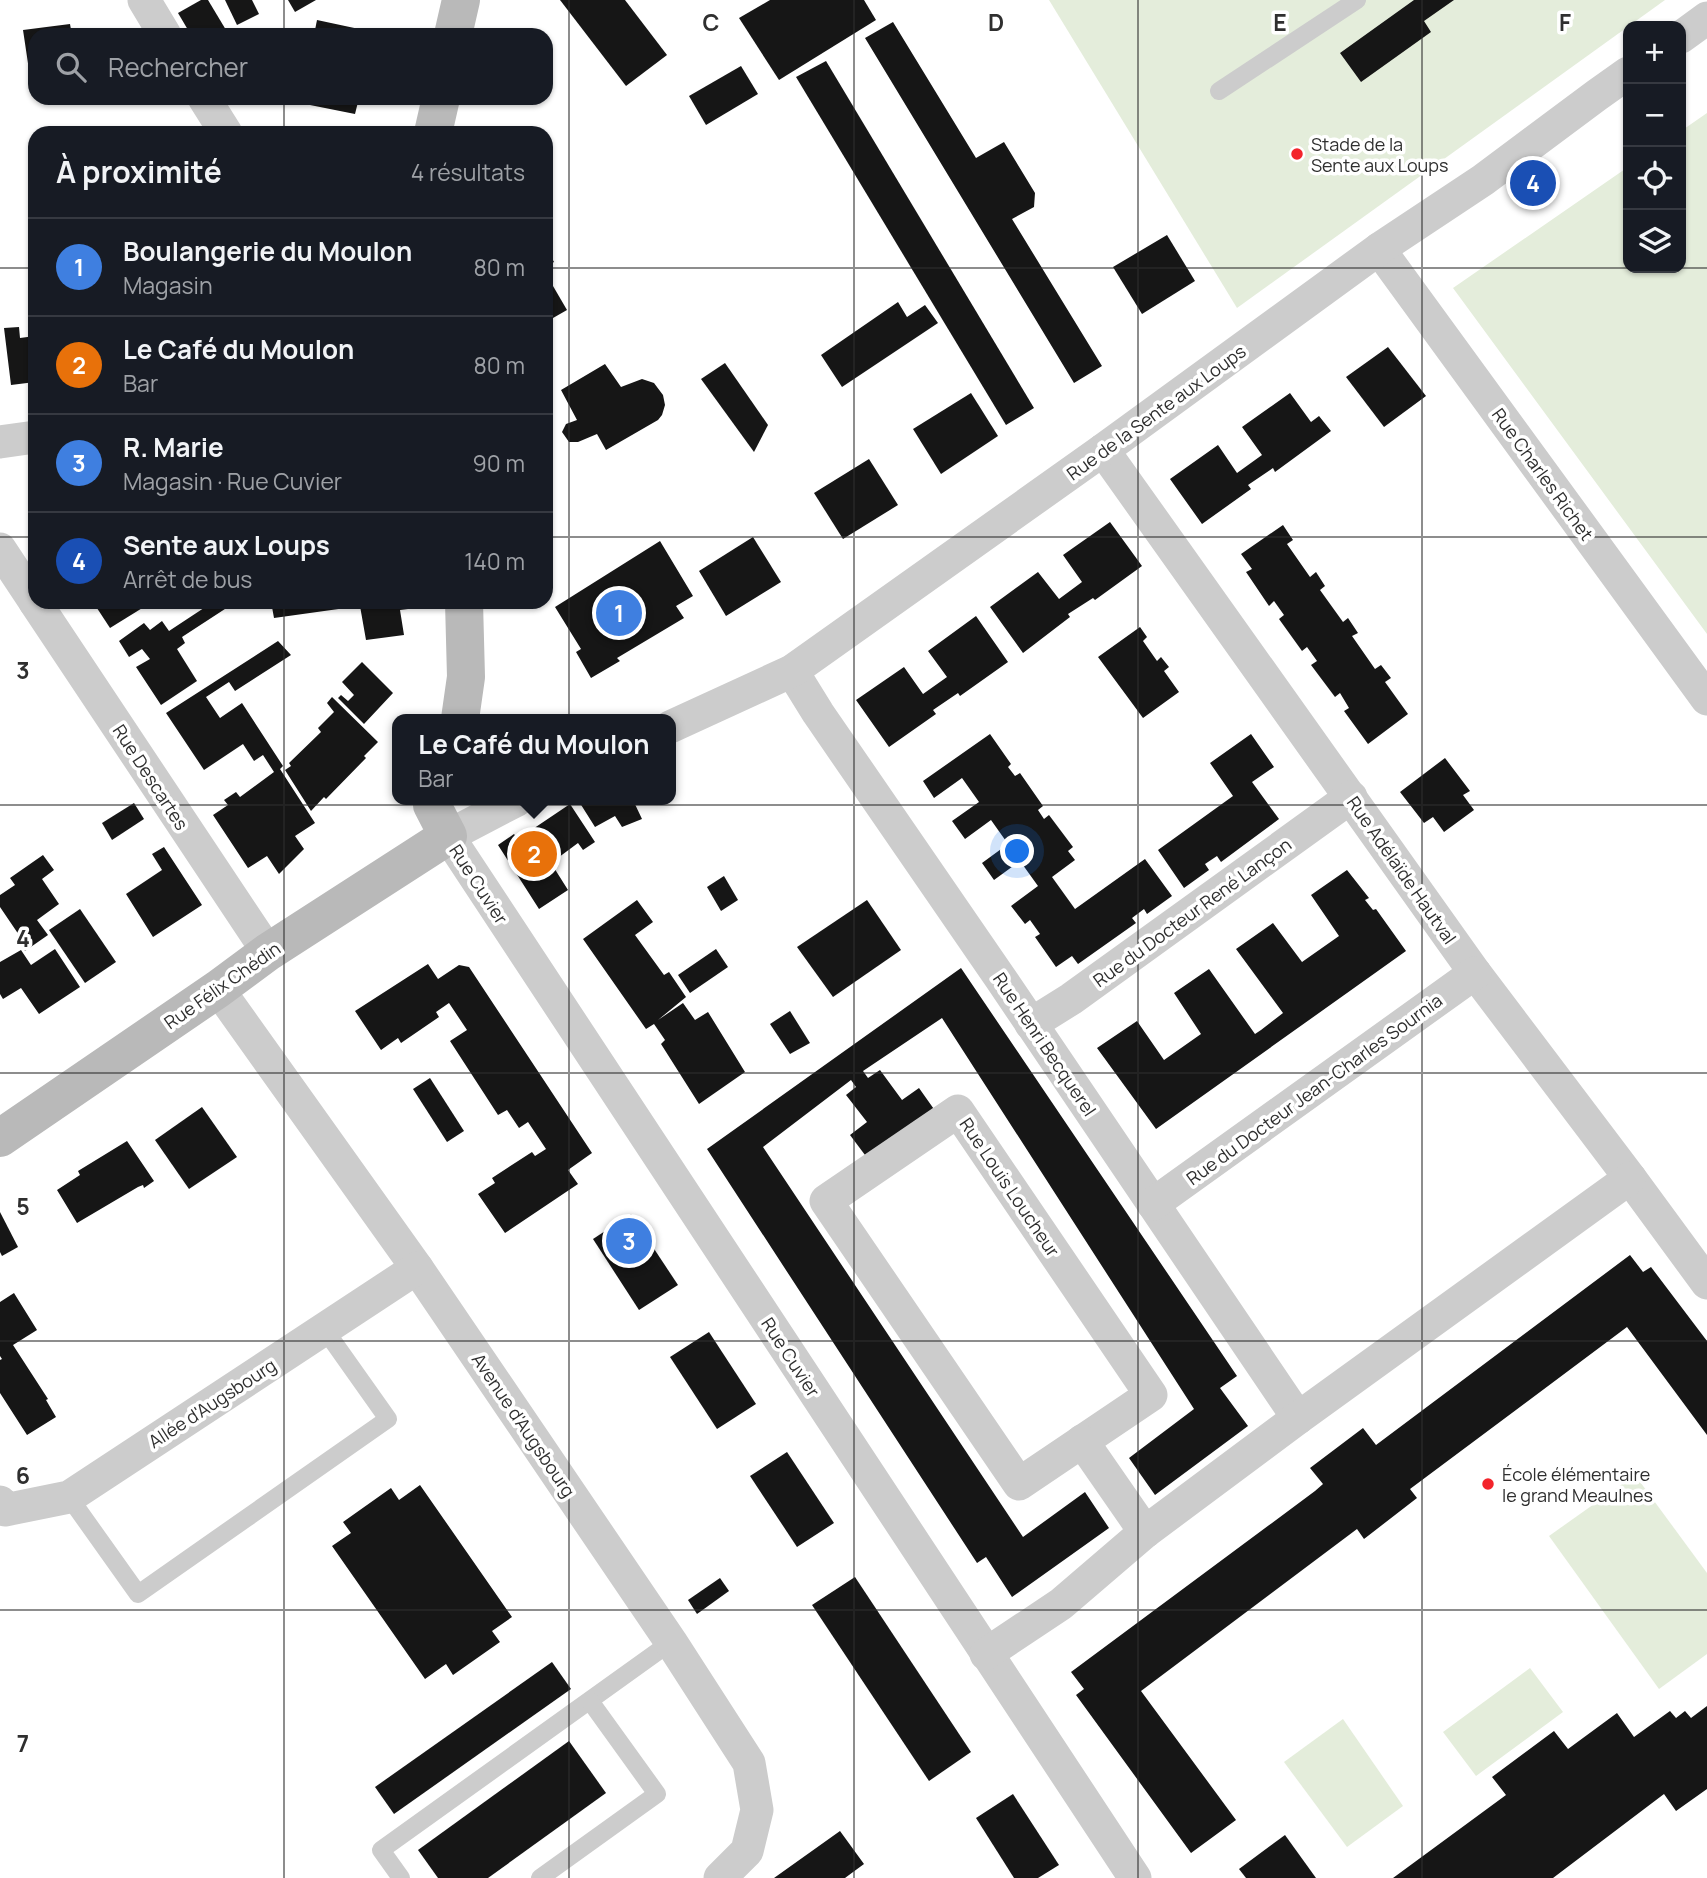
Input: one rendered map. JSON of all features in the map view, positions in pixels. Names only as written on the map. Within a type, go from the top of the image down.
[{"type":"street","points":[[144,0],[161,28]]},
{"type":"street","points":[[455,28],[461,0]]},
{"type":"street","points":[[1686,33],[1707,18]]},
{"type":"street","name":"Rue de la Sente aux Loups","points":[[676,724],[792,671],[1379,250],[1483,180],[1623,77]]},
{"type":"street","points":[[208,105],[222,126]]},
{"type":"street","points":[[434,126],[439,105]]},
{"type":"street","name":"Rue Charles Richet","points":[[1379,250],[1707,699]]},
{"type":"street","points":[[0,442],[28,438]]},
{"type":"street","name":"Rue Adélaïde Hautval","points":[[1103,450],[1475,973],[1707,1283]]},
{"type":"street","name":"Rue Descartes","points":[[0,549],[28,591]]},
{"type":"street","name":"Rue Descartes","points":[[40,609],[268,952]]},
{"type":"street","points":[[461,714],[466,677],[464,609]]},
{"type":"street","name":"Rue Henri Becquerel","points":[[792,671],[1298,1418]]},
{"type":"street","name":"Rue du Docteur René Lançon","points":[[1031,1024],[1071,999],[1351,797]]},
{"type":"street","points":[[432,805],[448,836],[507,805]]},
{"type":"street","name":"Rue Félix Chédin","points":[[0,1138],[268,952],[448,836]]},
{"type":"street","name":"Rue Cuvier","points":[[448,836],[1135,1878]]},
{"type":"street","name":"Rue du Docteur Jean-Charles Sournia","points":[[1153,1204],[1475,973]]},
{"type":"street","name":"Avenue d'Augsbourg","points":[[218,989],[418,1268],[671,1642],[749,1763],[757,1810],[747,1851],[720,1878]]},
{"type":"street","name":"Rue Louis Loucheur","points":[[958,1111],[1151,1395],[1082,1441],[1019,1484],[826,1201],[958,1111]]},
{"type":"street","points":[[986,1654],[1061,1604],[1145,1532],[1630,1178]]},
{"type":"street","name":"Allée d'Augsbourg","points":[[0,1502],[5,1510],[69,1497],[418,1268]]},
{"type":"street","points":[[1082,1441],[1145,1532]]},
{"type":"lane","points":[[1219,91],[1357,0]]},
{"type":"lane","points":[[69,1497],[138,1594],[388,1419],[325,1330]]},
{"type":"lane","points":[[401,1878],[381,1850],[671,1642]]},
{"type":"lane","points":[[540,1878],[657,1794],[590,1701]]},
{"type":"green space","name":"Stade de la Sente aux Loups","points":[[1049,0],[1665,0],[1636,21],[1623,21],[1623,30],[1237,308]]},
{"type":"green space","points":[[1707,113],[1707,634],[1453,288],[1623,170],[1623,273],[1686,273],[1686,128]]},
{"type":"green space","points":[[1635,1475],[1707,1573],[1707,1654],[1659,1689],[1549,1536]]},
{"type":"green space","points":[[1530,1668],[1563,1712],[1476,1776],[1443,1732]]},
{"type":"green space","points":[[1343,1719],[1403,1806],[1347,1847],[1284,1762]]},
{"type":"building","points":[[201,0],[208,0],[225,28],[187,28],[178,13]]},
{"type":"building","points":[[225,0],[252,0],[259,14],[237,25]]},
{"type":"building","points":[[288,0],[316,0],[295,12]]},
{"type":"building","points":[[560,0],[625,0],[667,55],[626,86]]},
{"type":"building","points":[[770,0],[864,0],[876,20],[779,80],[739,18]]},
{"type":"building","points":[[1414,0],[1454,0],[1424,21],[1431,32],[1361,82],[1340,53]]},
{"type":"building","points":[[317,20],[354,28],[315,28]]},
{"type":"building","points":[[893,22],[976,158],[1004,142],[1035,193],[1034,207],[1012,219],[1102,366],[1074,383],[865,38]]},
{"type":"building","points":[[70,24],[71,28],[39,28]]},
{"type":"building","points":[[28,29],[28,63],[23,30]]},
{"type":"building","points":[[826,61],[1034,408],[1006,425],[796,77]]},
{"type":"building","points":[[741,66],[758,94],[706,125],[689,96]]},
{"type":"building","points":[[310,105],[357,105],[355,114]]},
{"type":"building","points":[[1167,235],[1195,281],[1142,314],[1113,267]]},
{"type":"building","points":[[553,286],[567,310],[553,318]]},
{"type":"building","points":[[898,302],[907,317],[925,305],[938,323],[842,387],[821,355]]},
{"type":"building","points":[[19,327],[20,338],[28,337],[28,383],[11,385],[4,328]]},
{"type":"building","points":[[1388,347],[1426,396],[1384,427],[1346,377]]},
{"type":"building","points":[[725,363],[768,425],[754,452],[701,379]]},
{"type":"building","points":[[605,364],[621,387],[642,379],[654,383],[663,395],[665,405],[658,420],[606,450],[597,434],[578,442],[569,442],[562,432],[566,424],[577,420],[561,390]]},
{"type":"building","points":[[971,393],[998,436],[941,474],[913,429]]},
{"type":"building","points":[[1290,393],[1311,422],[1319,416],[1331,431],[1275,472],[1273,468],[1248,485],[1251,489],[1202,524],[1170,479],[1218,445],[1237,473],[1262,455],[1242,427]]},
{"type":"building","points":[[869,459],[898,505],[843,539],[814,493]]},
{"type":"building","points":[[1110,522],[1142,566],[1095,600],[1093,598],[1068,614],[1070,617],[1023,653],[990,607],[1038,572],[1059,599],[1082,582],[1063,555]]},
{"type":"building","points":[[1283,525],[1293,540],[1287,544],[1310,577],[1316,572],[1325,586],[1320,590],[1343,622],[1348,618],[1358,633],[1352,636],[1375,669],[1381,665],[1391,678],[1385,682],[1408,714],[1368,744],[1344,711],[1349,708],[1340,693],[1335,697],[1311,665],[1317,661],[1307,647],[1302,651],[1279,619],[1284,615],[1274,601],[1269,606],[1246,572],[1252,569],[1241,554]]},
{"type":"building","points":[[753,537],[781,582],[726,616],[699,571]]},
{"type":"building","points":[[660,541],[693,596],[676,606],[684,618],[617,658],[620,661],[591,678],[576,652],[581,649],[555,607]]},
{"type":"building","points":[[98,609],[141,609],[110,628]]},
{"type":"building","points":[[202,609],[225,609],[182,637],[185,643],[177,649],[197,681],[161,705],[136,667],[150,659],[142,649],[129,657],[119,641],[144,623],[150,630],[162,621],[169,631]]},
{"type":"building","points":[[272,609],[338,609],[274,618]]},
{"type":"building","points":[[361,609],[408,609],[400,610],[404,635],[366,640]]},
{"type":"building","points":[[976,616],[1008,662],[960,696],[958,693],[933,710],[936,714],[889,747],[856,700],[904,667],[923,694],[947,677],[928,651]]},
{"type":"building","points":[[1140,627],[1147,637],[1143,641],[1157,661],[1161,657],[1169,667],[1164,671],[1179,692],[1143,718],[1098,657]]},
{"type":"building","points":[[278,641],[291,655],[235,691],[229,682],[206,697],[220,718],[242,703],[283,766],[280,769],[315,823],[295,836],[304,849],[279,874],[267,856],[248,868],[213,815],[228,805],[224,800],[236,792],[240,797],[274,772],[263,755],[254,761],[243,744],[204,770],[166,713]]},
{"type":"building","points":[[362,662],[393,693],[364,724],[338,698],[341,695],[348,701],[354,695],[342,682]]},
{"type":"building","points":[[332,697],[378,742],[364,756],[366,758],[311,811],[285,770],[321,732],[318,728],[334,712],[327,703]]},
{"type":"building","points":[[990,734],[1011,764],[1008,767],[1015,776],[1020,773],[1043,806],[1038,810],[1044,819],[1049,815],[1073,847],[1068,851],[1075,860],[1052,877],[1075,909],[1145,859],[1172,896],[1147,914],[1144,909],[1132,918],[1136,923],[1078,964],[1072,956],[1056,967],[1035,937],[1040,934],[1030,920],[1025,924],[1011,906],[1038,886],[1020,861],[994,880],[982,863],[1008,844],[991,820],[965,839],[952,821],[979,802],[962,778],[934,798],[923,781]]},
{"type":"building","points":[[1251,734],[1274,767],[1252,782],[1279,819],[1221,862],[1217,856],[1205,864],[1209,870],[1184,888],[1158,850],[1233,796],[1210,763]]},
{"type":"building","points":[[1445,758],[1470,791],[1463,795],[1474,810],[1444,832],[1433,817],[1424,823],[1400,792]]},
{"type":"building","points":[[134,803],[144,819],[112,840],[102,823]]},
{"type":"building","points":[[571,805],[595,842],[583,850],[578,843],[551,863],[568,890],[539,909],[498,845],[514,834],[518,839]]},
{"type":"building","points":[[581,805],[635,805],[642,819],[622,827],[615,816],[595,827]]},
{"type":"building","points":[[164,847],[202,905],[153,937],[126,894],[162,870],[152,854]]},
{"type":"building","points":[[43,855],[54,870],[42,879],[59,904],[37,920],[48,935],[25,951],[16,937],[19,935],[0,907],[0,895],[15,885],[10,878]]},
{"type":"building","points":[[1347,870],[1369,898],[1365,900],[1373,910],[1376,909],[1406,951],[1156,1129],[1097,1048],[1137,1021],[1164,1060],[1201,1034],[1174,993],[1209,969],[1255,1034],[1261,1030],[1283,1013],[1236,949],[1273,923],[1302,962],[1339,936],[1311,895]]},
{"type":"building","points":[[724,876],[738,900],[721,911],[707,887]]},
{"type":"building","points":[[637,900],[653,922],[635,935],[664,975],[669,972],[686,997],[658,1020],[683,1003],[695,1020],[708,1012],[745,1072],[699,1104],[661,1044],[665,1040],[654,1024],[646,1029],[583,939]]},
{"type":"building","points":[[867,900],[901,950],[833,997],[797,947]]},
{"type":"building","points":[[80,909],[116,962],[85,983],[49,930]]},
{"type":"building","points":[[55,949],[80,987],[39,1014],[21,988],[3,999],[0,994],[0,962],[21,950],[31,965]]},
{"type":"building","points":[[716,949],[728,967],[690,993],[678,975]]},
{"type":"building","points":[[428,964],[438,979],[459,965],[469,967],[592,1153],[568,1170],[578,1184],[505,1233],[478,1194],[495,1183],[492,1178],[532,1152],[535,1156],[546,1149],[528,1122],[519,1128],[507,1110],[498,1115],[450,1041],[467,1030],[449,1003],[436,1012],[439,1017],[401,1043],[398,1038],[381,1050],[355,1011]]},
{"type":"building","points":[[961,968],[1237,1376],[1220,1388],[1248,1426],[1155,1495],[1129,1458],[1194,1409],[942,1018],[863,1071],[868,1078],[880,1070],[902,1100],[919,1088],[936,1112],[868,1159],[850,1135],[867,1122],[846,1095],[856,1087],[851,1080],[763,1147],[1023,1537],[1085,1492],[1109,1528],[1012,1597],[986,1557],[977,1563],[707,1149]]},
{"type":"building","points":[[790,1011],[810,1043],[790,1054],[770,1024]]},
{"type":"building","points":[[430,1078],[464,1131],[447,1142],[413,1089]]},
{"type":"building","points":[[202,1107],[237,1157],[189,1189],[155,1140]]},
{"type":"building","points":[[127,1141],[154,1181],[144,1188],[143,1185],[138,1187],[77,1223],[57,1190],[80,1175],[78,1171]]},
{"type":"building","points":[[0,1212],[18,1247],[2,1256],[0,1252]]},
{"type":"building","points":[[631,1214],[678,1285],[639,1310],[593,1239]]},
{"type":"building","points":[[1630,1255],[1643,1272],[1651,1267],[1707,1341],[1707,1435],[1627,1327],[1410,1489],[1417,1498],[1364,1539],[1357,1529],[1141,1691],[1236,1820],[1191,1853],[1076,1695],[1084,1689],[1071,1672],[1315,1491],[1323,1484],[1310,1468],[1363,1428],[1376,1445]]},
{"type":"building","points":[[14,1293],[37,1330],[13,1345],[48,1399],[46,1400],[56,1417],[27,1435],[0,1393],[0,1302]]},
{"type":"building","points":[[709,1332],[756,1404],[717,1429],[670,1357]]},
{"type":"building","points":[[787,1452],[834,1523],[797,1547],[750,1476]]},
{"type":"building","points":[[420,1485],[512,1617],[492,1631],[500,1642],[453,1675],[446,1664],[425,1679],[332,1546],[351,1533],[343,1522],[391,1488],[399,1500]]},
{"type":"building","points":[[855,1577],[971,1752],[929,1781],[812,1605]]},
{"type":"building","points":[[720,1578],[729,1591],[697,1614],[688,1600]]},
{"type":"building","points":[[552,1662],[571,1689],[394,1814],[375,1787]]},
{"type":"building","points":[[1707,1706],[1707,1789],[1676,1811],[1664,1794],[1553,1878],[1393,1878],[1506,1795],[1492,1777],[1554,1731],[1568,1749],[1617,1713],[1634,1737],[1670,1711],[1676,1718],[1685,1711],[1691,1718]]},
{"type":"building","points":[[569,1741],[606,1793],[488,1878],[438,1878],[418,1850]]},
{"type":"building","points":[[1013,1794],[1059,1865],[1038,1878],[1014,1878],[976,1818]]},
{"type":"building","points":[[840,1831],[864,1864],[845,1878],[774,1878]]},
{"type":"building","points":[[1285,1835],[1316,1878],[1246,1878],[1239,1869]]},
{"type":"place","name":"Stade de la Sente aux Loups","points":[[1297,154]]},
{"type":"place","name":"Sente aux Loups","points":[[1533,183]]},
{"type":"place","name":"Boulangerie du Moulon","points":[[619,613]]},
{"type":"place","name":"Le Café du Moulon","points":[[534,854]]},
{"type":"place","name":"R. Marie","points":[[629,1241]]},
{"type":"place","name":"École élémentaire le grand Meaulnes","points":[[1488,1484]]}]
